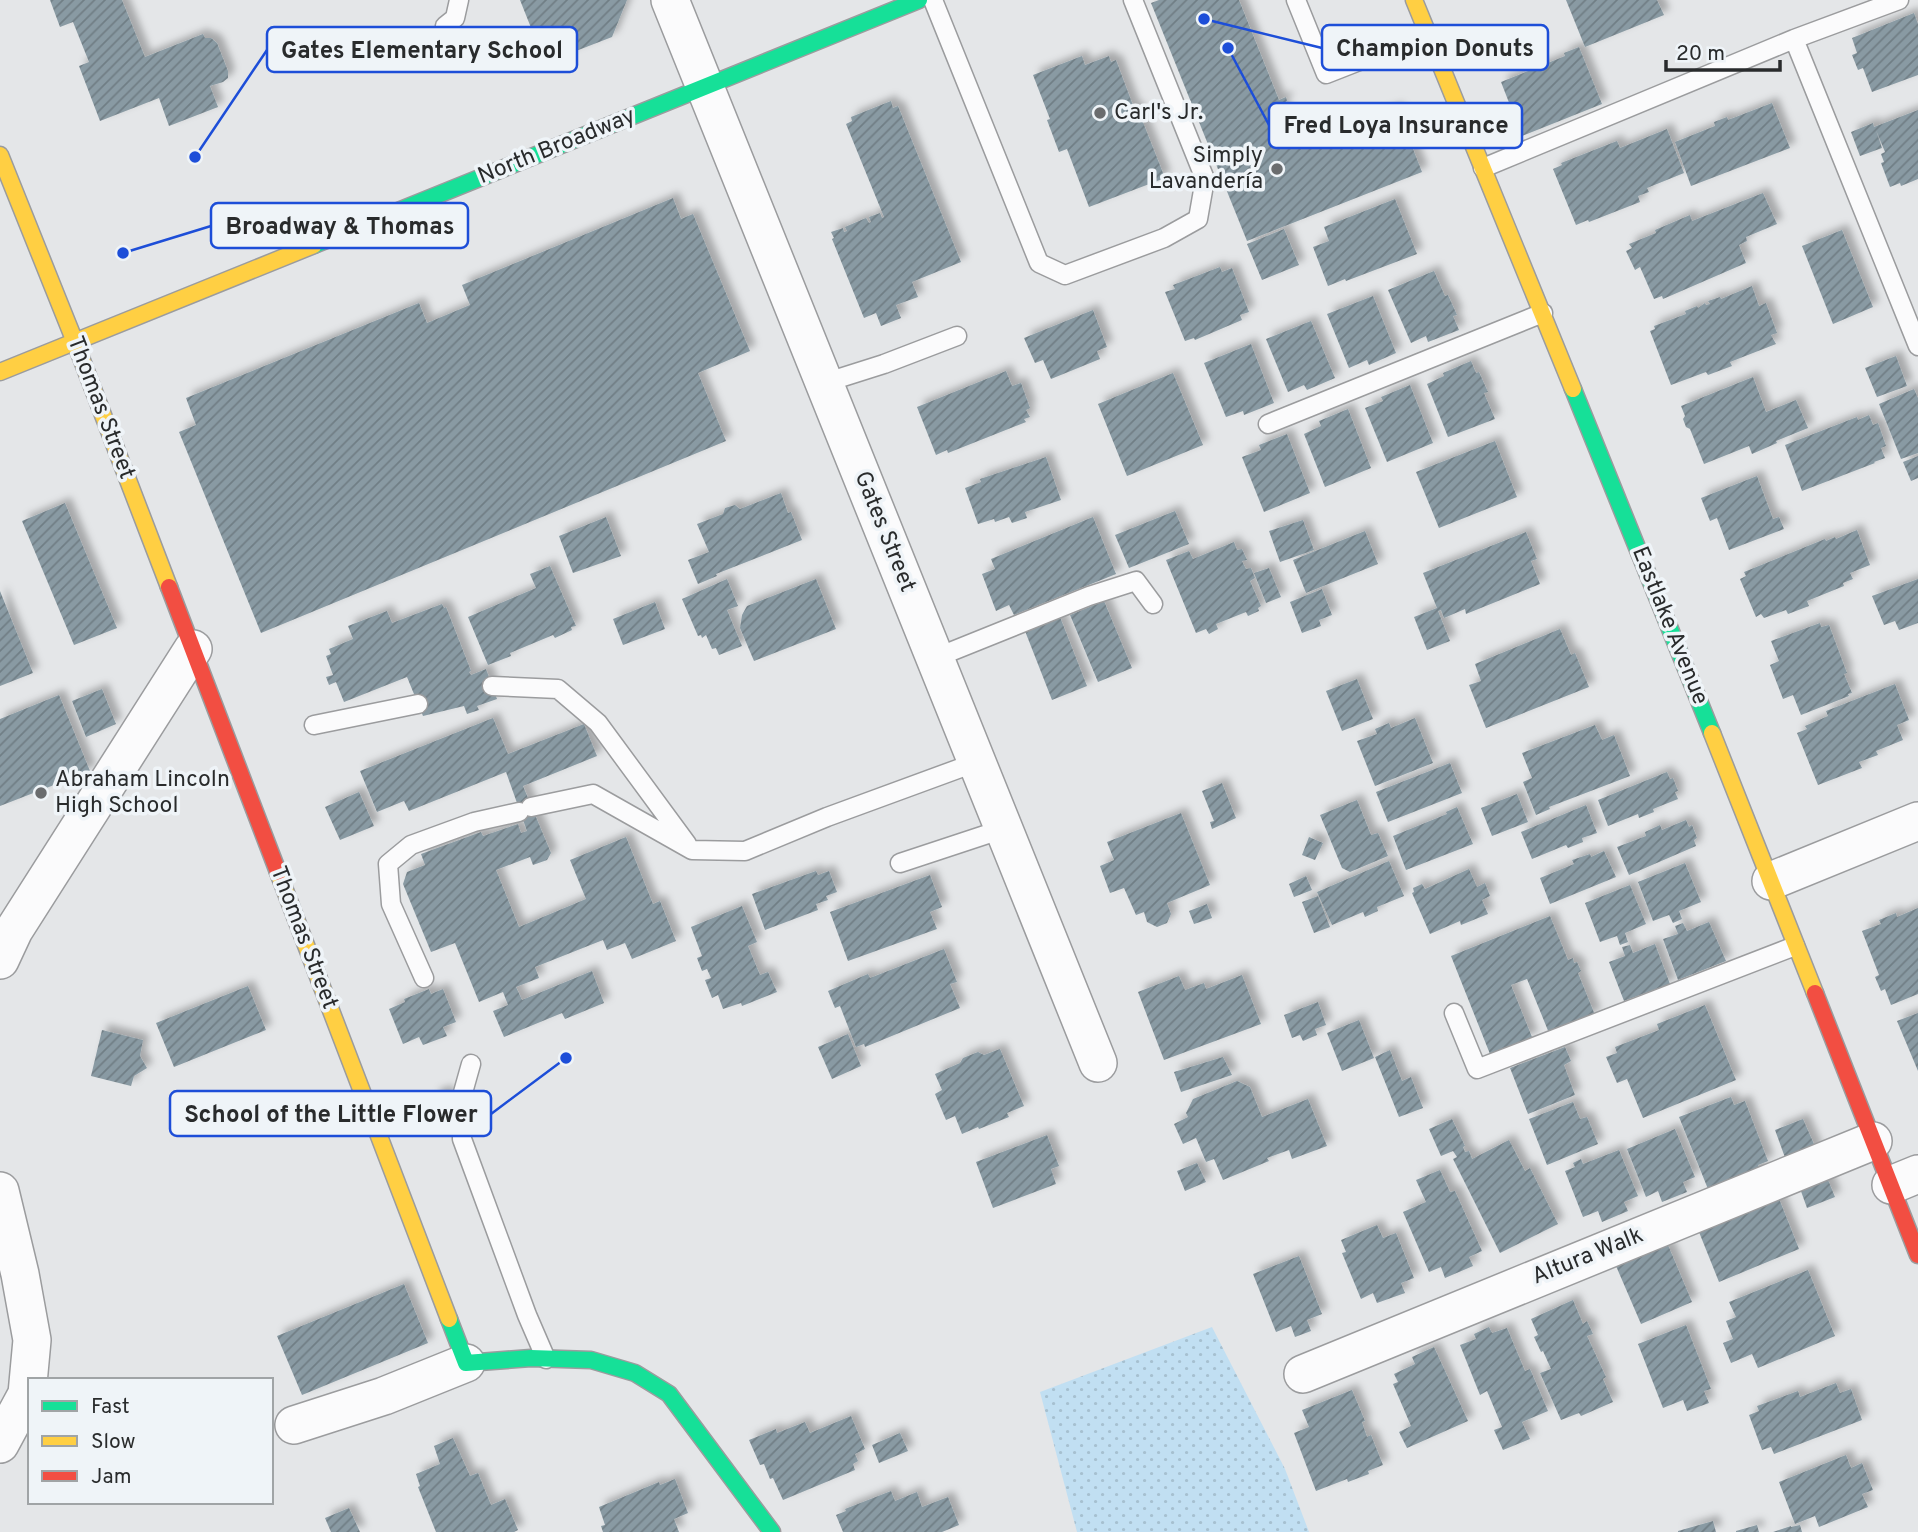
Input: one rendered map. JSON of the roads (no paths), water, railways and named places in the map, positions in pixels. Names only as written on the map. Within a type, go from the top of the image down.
[{"type":"street","name":"Gates Street","points":[[670,0],[1098,1063]]},
{"type":"street","name":"North Broadway","points":[[0,372],[919,0]]},
{"type":"street","name":"Eastlake Avenue","points":[[1414,0],[1543,313],[1874,1141],[1904,1180],[1918,1255]]},
{"type":"street","name":"Thomas Street","points":[[0,155],[75,342],[466,1363]]},
{"type":"street","points":[[0,960],[14,930],[193,649]]},
{"type":"street","points":[[1771,881],[1918,821]]},
{"type":"street","name":"Altura Walk","points":[[1303,1374],[1874,1141]]},
{"type":"street","points":[[0,1191],[20,1274],[32,1340],[28,1378]]},
{"type":"street","points":[[294,1424],[384,1396],[466,1363],[531,1358],[591,1360],[635,1373],[669,1394],[772,1532]]},
{"type":"street","points":[[0,1444],[27,1394],[28,1383]]},
{"type":"lane","points":[[444,26],[455,18],[459,0]]},
{"type":"lane","points":[[933,0],[1039,263],[1065,275],[1164,238],[1198,219],[1205,179],[1133,0]]},
{"type":"lane","points":[[1296,0],[1326,74],[1428,34]]},
{"type":"lane","points":[[1483,168],[1794,39],[1899,0]]},
{"type":"lane","points":[[1794,39],[1918,346]]},
{"type":"lane","points":[[1268,424],[1543,313]]},
{"type":"lane","points":[[824,383],[957,336]]},
{"type":"lane","points":[[934,659],[1089,596],[1136,581],[1153,604]]},
{"type":"lane","points":[[492,686],[558,689],[598,723],[692,850]]},
{"type":"lane","points":[[314,725],[418,704]]},
{"type":"lane","points":[[424,978],[391,904],[388,864],[411,845],[474,822],[593,794],[692,850],[745,851],[827,817],[977,762]]},
{"type":"lane","points":[[900,863],[1003,829]]},
{"type":"lane","points":[[1454,1013],[1477,1069],[1795,946]]},
{"type":"lane","points":[[471,1064],[462,1096],[462,1139],[546,1359]]},
{"type":"place","name":"Champion Donuts","points":[[1204,19]]},
{"type":"place","name":"Fred Loya Insurance","points":[[1228,48]]},
{"type":"place","name":"Carl's Jr.","points":[[1100,113]]},
{"type":"place","name":"Gates Elementary School","points":[[195,157]]},
{"type":"place","name":"Simply Lavandería","points":[[1277,169]]},
{"type":"place","name":"Broadway & Thomas","points":[[123,253]]},
{"type":"place","name":"Abraham Lincoln High School","points":[[41,793]]},
{"type":"place","name":"School of the Little Flower","points":[[566,1058]]}]
